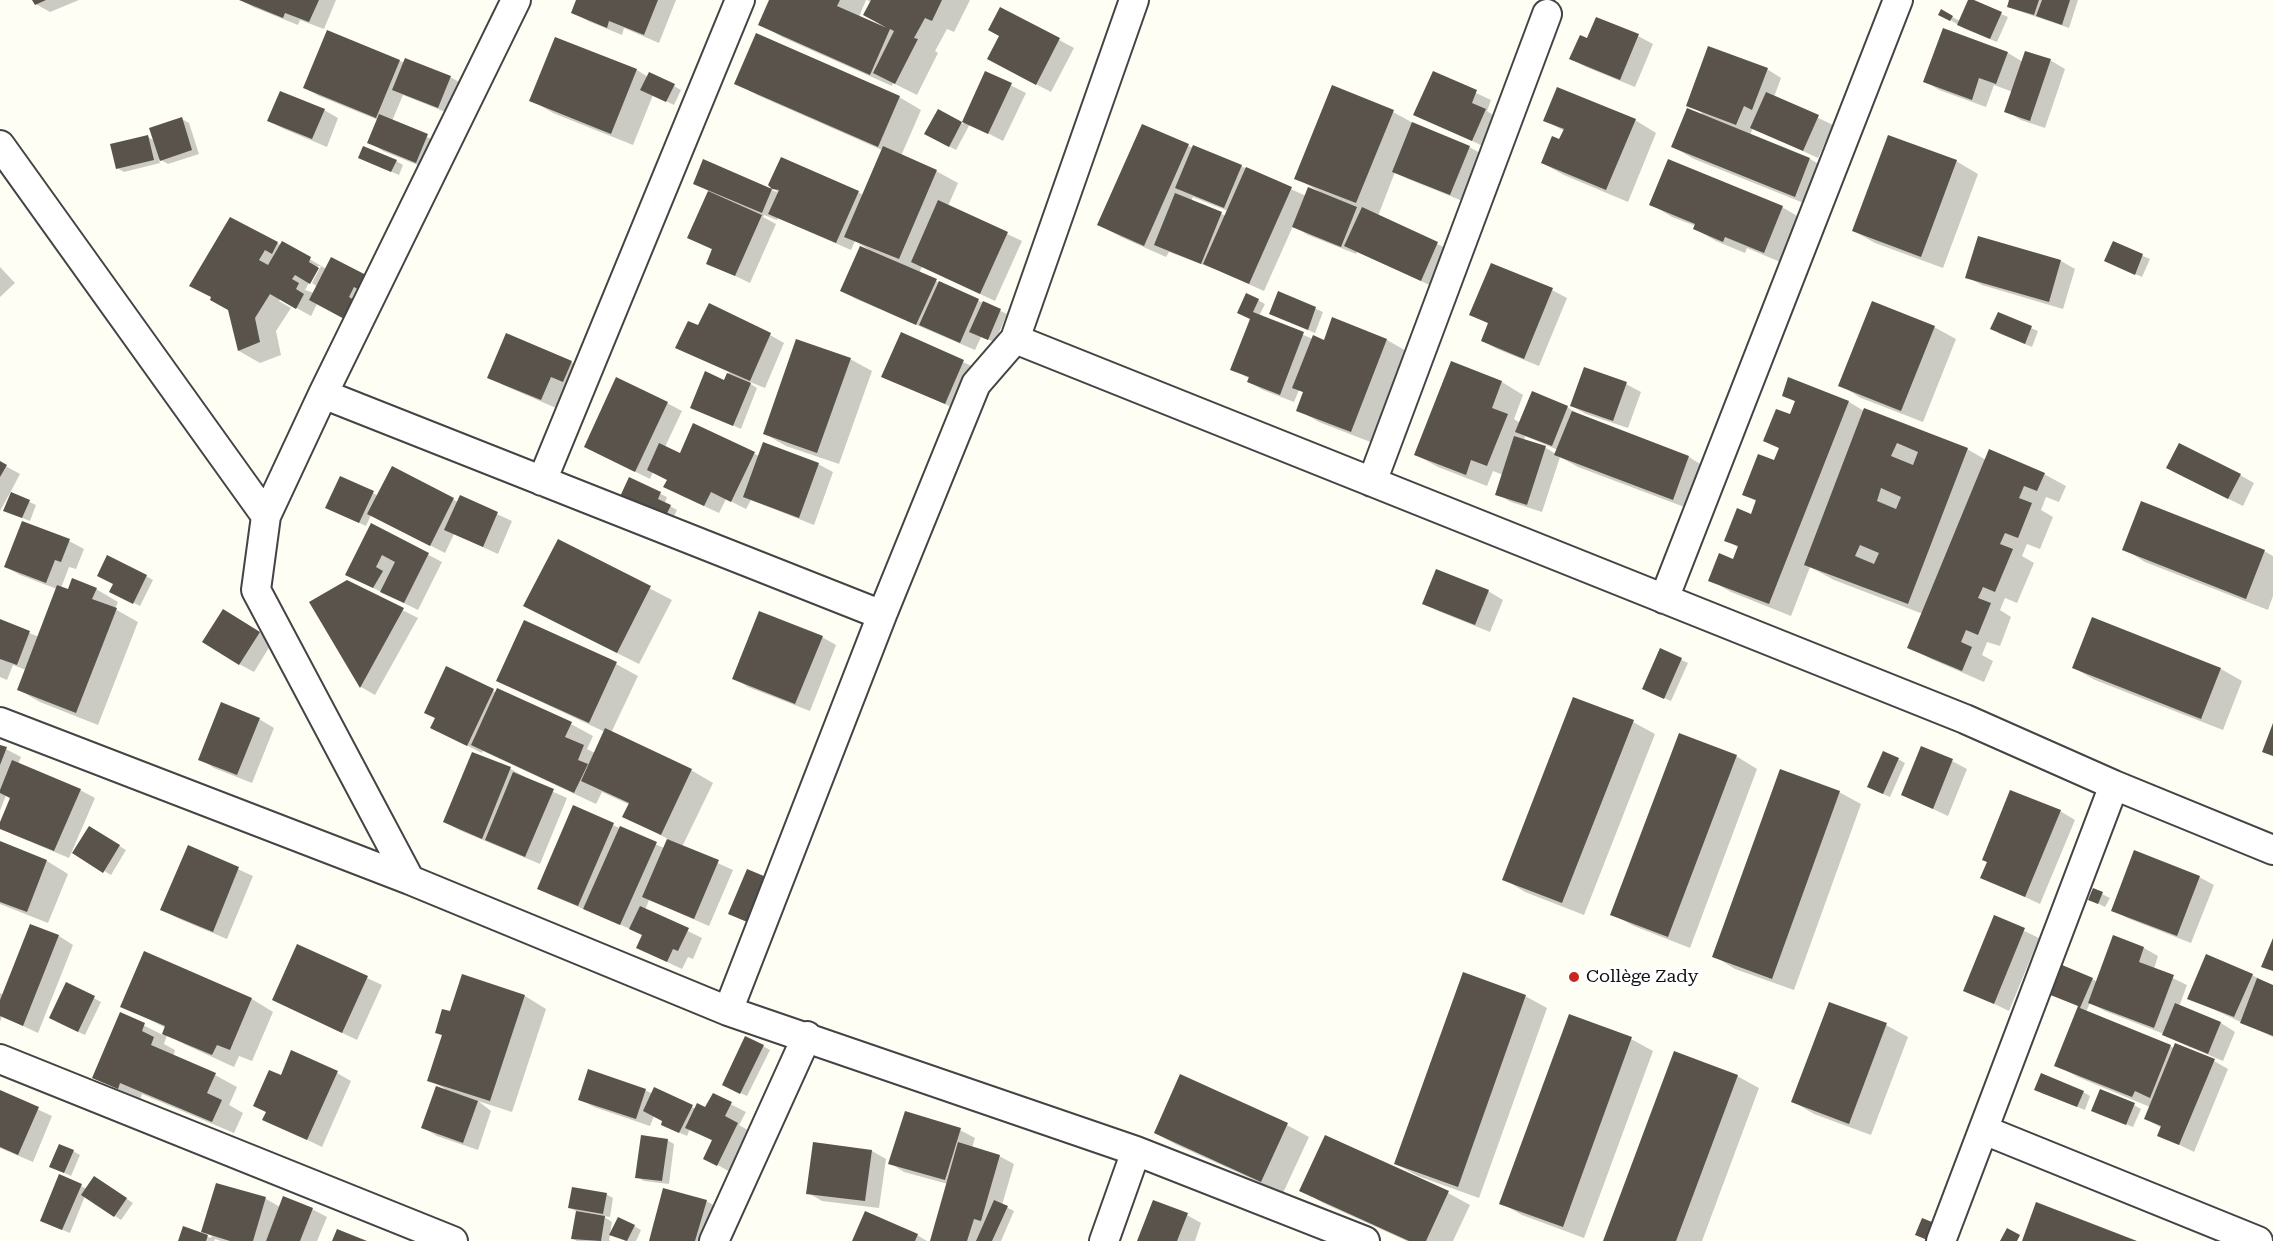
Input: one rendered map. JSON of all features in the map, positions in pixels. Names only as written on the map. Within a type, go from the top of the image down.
[{"type":"street","points":[[410,880],[256,590],[266,516],[322,394],[516,0]]},
{"type":"street","points":[[542,481],[740,0]]},
{"type":"street","points":[[729,1011],[882,615],[976,384],[1015,339],[1134,0]]},
{"type":"street","points":[[1664,599],[1898,0]]},
{"type":"street","points":[[1372,482],[1547,14]]},
{"type":"street","points":[[0,146],[266,516]]},
{"type":"street","points":[[1015,339],[1965,719],[2273,850]]},
{"type":"street","points":[[322,394],[882,615]]},
{"type":"street","points":[[0,722],[410,880],[729,1011],[1136,1151],[1365,1241]]},
{"type":"street","points":[[1941,1241],[2114,784]]},
{"type":"street","points":[[714,1241],[807,1036]]},
{"type":"street","points":[[0,1059],[453,1241]]},
{"type":"street","points":[[1984,1130],[2258,1241]]},
{"type":"street","points":[[1104,1241],[1136,1151]]},
{"type":"building","points":[[32,0],[46,0],[35,5]]},
{"type":"building","points":[[239,0],[319,0],[309,22],[285,13],[283,18]]},
{"type":"building","points":[[576,0],[658,0],[644,35],[609,21],[607,28],[571,13]]},
{"type":"building","points":[[769,0],[840,0],[837,6],[887,28],[863,15],[871,0],[942,0],[932,21],[925,18],[914,38],[918,39],[895,84],[873,73],[894,31],[890,29],[870,75],[758,25]]},
{"type":"building","points":[[1968,0],[1974,0],[2002,12],[1990,39],[1957,25]]},
{"type":"building","points":[[2009,0],[2039,0],[2034,15],[2007,7]]},
{"type":"building","points":[[2042,0],[2070,0],[2062,25],[2036,16]]},
{"type":"building","points":[[1000,7],[1060,38],[1036,85],[987,59],[999,36],[988,30]]},
{"type":"building","points":[[1941,9],[1953,16],[1950,21],[1938,15]]},
{"type":"building","points":[[1596,17],[1639,34],[1620,80],[1569,59],[1580,35],[1587,38]]},
{"type":"building","points":[[1943,28],[2008,52],[1996,84],[1979,78],[1972,100],[1923,82]]},
{"type":"building","points":[[327,30],[400,60],[376,118],[303,88]]},
{"type":"building","points":[[756,33],[900,96],[878,147],[734,84]]},
{"type":"building","points":[[555,37],[637,69],[611,134],[529,101]]},
{"type":"building","points":[[1708,46],[1768,68],[1752,110],[1744,106],[1736,125],[1686,106]]},
{"type":"building","points":[[2025,51],[2051,59],[2030,121],[2004,112]]},
{"type":"building","points":[[405,58],[451,76],[438,108],[392,90]]},
{"type":"building","points":[[985,71],[1012,83],[988,134],[962,122]]},
{"type":"building","points":[[1433,71],[1477,90],[1472,103],[1486,109],[1472,141],[1413,115]]},
{"type":"building","points":[[649,72],[675,84],[666,102],[640,90]]},
{"type":"building","points":[[1332,85],[1394,110],[1356,203],[1294,179]]},
{"type":"building","points":[[1557,87],[1636,119],[1606,190],[1541,163],[1552,136],[1559,139],[1564,129],[1543,121]]},
{"type":"building","points":[[280,91],[325,109],[312,139],[267,121]]},
{"type":"building","points":[[1766,92],[1819,115],[1803,151],[1750,128]]},
{"type":"building","points":[[1687,108],[1810,158],[1795,197],[1671,147]]},
{"type":"building","points":[[938,109],[962,122],[949,147],[924,134]]},
{"type":"building","points":[[379,114],[428,134],[416,163],[367,143]]},
{"type":"building","points":[[182,117],[192,150],[160,161],[149,128]]},
{"type":"building","points":[[1412,122],[1470,146],[1450,195],[1392,172]]},
{"type":"building","points":[[1142,124],[1189,144],[1144,246],[1097,225]]},
{"type":"building","points":[[148,135],[154,160],[116,169],[110,144]]},
{"type":"building","points":[[1888,135],[1957,160],[1921,257],[1852,231]]},
{"type":"building","points":[[1193,145],[1242,165],[1224,208],[1175,188]]},
{"type":"building","points":[[363,146],[397,160],[391,172],[358,158]]},
{"type":"building","points":[[883,146],[937,170],[899,259],[844,237]]},
{"type":"building","points":[[781,157],[859,191],[836,243],[768,214],[779,190],[772,189],[768,185]]},
{"type":"building","points":[[703,159],[772,189],[762,213],[693,184]]},
{"type":"building","points":[[1668,159],[1783,206],[1764,253],[1725,237],[1723,242],[1693,229],[1695,224],[1649,205]]},
{"type":"building","points":[[1246,167],[1292,187],[1249,284],[1203,264]]},
{"type":"building","points":[[1308,187],[1357,207],[1341,247],[1292,227]]},
{"type":"building","points":[[708,191],[762,215],[735,276],[706,264],[712,249],[687,238]]},
{"type":"building","points":[[1175,193],[1222,212],[1201,264],[1154,245]]},
{"type":"building","points":[[938,200],[1008,232],[980,294],[911,262]]},
{"type":"building","points":[[1362,207],[1438,242],[1421,281],[1344,246]]},
{"type":"building","points":[[230,217],[278,242],[272,254],[265,250],[259,260],[268,265],[282,241],[311,257],[309,262],[319,268],[310,284],[295,275],[292,279],[299,283],[296,289],[304,294],[296,309],[270,294],[255,318],[260,342],[238,351],[228,310],[210,300],[211,297],[189,286]]},
{"type":"building","points":[[1978,236],[2061,260],[2049,302],[1965,278]]},
{"type":"building","points":[[2113,241],[2143,254],[2135,275],[2104,261]]},
{"type":"building","points":[[860,246],[937,279],[916,325],[840,291]]},
{"type":"building","points":[[331,257],[368,276],[361,291],[354,287],[349,297],[357,302],[348,321],[309,300]]},
{"type":"building","points":[[1491,263],[1553,288],[1524,359],[1481,341],[1488,323],[1469,315]]},
{"type":"building","points":[[939,281],[979,299],[960,343],[919,325]]},
{"type":"building","points":[[1278,291],[1316,307],[1308,330],[1269,314]]},
{"type":"building","points":[[1246,293],[1259,299],[1253,312],[1304,332],[1280,395],[1247,382],[1249,377],[1230,370],[1250,319],[1237,313]]},
{"type":"building","points":[[983,301],[1001,309],[988,340],[969,332]]},
{"type":"building","points":[[1872,301],[1935,326],[1901,411],[1838,386]]},
{"type":"building","points":[[709,303],[771,333],[750,381],[675,348],[688,321],[698,325]]},
{"type":"building","points":[[1998,312],[2032,326],[2025,344],[1990,329]]},
{"type":"building","points":[[1332,317],[1387,339],[1351,432],[1296,411],[1303,392],[1292,388],[1313,335],[1324,340]]},
{"type":"building","points":[[901,332],[964,360],[945,404],[881,377]]},
{"type":"building","points":[[506,333],[572,361],[563,382],[551,377],[541,400],[487,378]]},
{"type":"building","points":[[796,339],[851,358],[817,453],[763,434]]},
{"type":"building","points":[[1451,361],[1502,381],[1492,408],[1508,414],[1487,466],[1471,460],[1466,475],[1414,455]]},
{"type":"building","points":[[1584,367],[1627,382],[1613,421],[1570,406]]},
{"type":"building","points":[[705,371],[724,380],[727,373],[751,383],[733,426],[690,408]]},
{"type":"building","points":[[616,377],[668,402],[635,472],[584,447]]},
{"type":"building","points":[[1788,377],[1849,401],[1769,604],[1708,581],[1719,553],[1733,559],[1738,546],[1724,541],[1737,508],[1751,514],[1756,500],[1742,495],[1758,454],[1774,460],[1779,448],[1763,441],[1776,409],[1790,414],[1795,401],[1782,396]]},
{"type":"building","points":[[1532,391],[1568,406],[1552,446],[1515,432]]},
{"type":"building","points":[[1864,408],[1968,448],[1908,604],[1804,565]],"holes":[[[1897,443],[1918,452],[1913,465],[1891,456]],[[1881,488],[1901,497],[1896,509],[1877,501]],[[1860,545],[1879,553],[1874,564],[1855,556]]]},
{"type":"building","points":[[1572,411],[1689,456],[1673,500],[1554,455]]},
{"type":"building","points":[[693,423],[755,452],[731,502],[711,492],[704,506],[663,487],[667,480],[647,470],[659,443],[680,453]]},
{"type":"building","points":[[1514,436],[1546,446],[1527,505],[1495,495]]},
{"type":"building","points":[[763,442],[819,463],[799,518],[743,497]]},
{"type":"building","points":[[2179,443],[2241,474],[2228,499],[2166,468]]},
{"type":"building","points":[[1989,449],[2045,473],[2037,491],[2024,486],[2019,498],[2032,503],[2018,538],[2005,533],[2000,544],[2013,549],[1995,592],[1983,587],[1978,598],[1991,603],[1978,635],[1966,630],[1961,642],[1972,647],[1962,671],[1907,648]]},
{"type":"building","points":[[0,461],[7,465],[0,477]]},
{"type":"building","points":[[392,466],[454,498],[430,546],[367,514]]},
{"type":"building","points":[[340,476],[374,491],[359,523],[325,508]]},
{"type":"building","points":[[629,477],[661,492],[658,499],[671,505],[663,522],[618,501]]},
{"type":"building","points":[[11,492],[30,500],[22,518],[3,511]]},
{"type":"building","points":[[460,495],[498,512],[483,547],[444,530]]},
{"type":"building","points":[[2141,501],[2265,550],[2246,599],[2122,550]]},
{"type":"building","points":[[22,521],[70,539],[61,562],[55,560],[46,583],[4,567]]},
{"type":"building","points":[[371,523],[429,553],[404,603],[380,592],[395,562],[382,555],[376,567],[383,571],[373,588],[345,575]]},
{"type":"building","points":[[558,539],[651,586],[617,653],[523,606]]},
{"type":"building","points":[[107,555],[147,575],[133,604],[109,592],[113,584],[97,576]]},
{"type":"building","points":[[1436,569],[1489,590],[1475,625],[1422,604]]},
{"type":"building","points":[[72,578],[97,588],[92,599],[117,608],[76,713],[17,690],[57,585],[68,589]]},
{"type":"building","points":[[347,580],[404,608],[360,688],[309,602]]},
{"type":"building","points":[[223,609],[260,632],[239,665],[202,642]]},
{"type":"building","points":[[759,611],[823,636],[795,704],[732,679]]},
{"type":"building","points":[[2092,617],[2221,668],[2201,719],[2072,668]]},
{"type":"building","points":[[0,619],[30,631],[17,665],[0,659]]},
{"type":"building","points":[[524,620],[617,662],[589,723],[496,681]]},
{"type":"building","points":[[1660,648],[1682,658],[1664,699],[1642,689]]},
{"type":"building","points":[[446,666],[494,689],[467,746],[430,728],[435,718],[424,713]]},
{"type":"building","points":[[497,688],[572,722],[565,737],[584,745],[578,760],[588,764],[574,793],[471,745]]},
{"type":"building","points":[[1573,697],[1634,720],[1562,903],[1502,880]]},
{"type":"building","points":[[221,702],[260,718],[237,775],[198,760]]},
{"type":"building","points":[[2273,723],[2273,756],[2262,752]]},
{"type":"building","points":[[605,728],[692,769],[661,835],[622,817],[629,803],[581,781]]},
{"type":"building","points":[[1679,733],[1737,755],[1668,937],[1610,915]]},
{"type":"building","points":[[0,745],[7,747],[0,765]]},
{"type":"building","points":[[1921,746],[1953,759],[1933,809],[1901,795]]},
{"type":"building","points":[[1883,751],[1899,758],[1883,794],[1867,787]]},
{"type":"building","points":[[472,752],[511,767],[482,839],[443,822]]},
{"type":"building","points":[[12,760],[81,789],[54,851],[0,829],[0,822],[10,798],[0,793],[0,790]]},
{"type":"building","points":[[1780,769],[1840,791],[1772,979],[1712,957]]},
{"type":"building","points":[[513,772],[554,789],[525,857],[485,840]]},
{"type":"building","points":[[2010,790],[2061,810],[2025,897],[1980,878],[1987,862],[1982,860]]},
{"type":"building","points":[[573,805],[614,823],[578,906],[537,889]]},
{"type":"building","points":[[89,826],[120,845],[103,873],[72,853]]},
{"type":"building","points":[[620,826],[657,842],[620,925],[583,909]]},
{"type":"building","points":[[667,839],[719,860],[694,919],[642,897]]},
{"type":"building","points":[[0,841],[47,860],[27,912],[0,902]]},
{"type":"building","points":[[188,845],[239,867],[213,932],[160,910]]},
{"type":"building","points":[[2134,850],[2200,876],[2177,936],[2111,911]]},
{"type":"building","points":[[747,869],[771,879],[752,924],[728,914]]},
{"type":"building","points":[[2093,888],[2103,892],[2098,904],[2088,900]]},
{"type":"building","points":[[640,906],[689,928],[678,951],[673,949],[667,962],[636,948],[642,935],[629,929]]},
{"type":"building","points":[[1994,915],[2025,928],[1994,1004],[1963,991]]},
{"type":"building","points":[[30,924],[59,935],[23,1026],[0,1016],[0,1000]]},
{"type":"building","points":[[2113,935],[2144,947],[2139,962],[2174,975],[2154,1028],[2088,1003]]},
{"type":"building","points":[[2273,938],[2273,971],[2261,967]]},
{"type":"building","points":[[297,944],[368,976],[342,1033],[272,1000]]},
{"type":"building","points":[[144,951],[252,998],[230,1050],[217,1045],[212,1055],[162,1034],[165,1026],[120,1007]]},
{"type":"building","points":[[2206,954],[2253,974],[2234,1017],[2187,999]]},
{"type":"building","points":[[2055,962],[2093,978],[2080,1008],[2171,1045],[2150,1098],[2135,1091],[2132,1097],[2054,1066],[2078,1006],[2043,992]]},
{"type":"building","points":[[1463,972],[1526,995],[1458,1187],[1394,1164]]},
{"type":"building","points":[[462,974],[525,995],[490,1101],[427,1081],[442,1035],[435,1033],[442,1009],[450,1011]]},
{"type":"building","points":[[2257,978],[2273,985],[2273,1036],[2240,1023]]},
{"type":"building","points":[[66,982],[95,996],[78,1032],[49,1018]]},
{"type":"building","points":[[1829,1002],[1887,1023],[1849,1124],[1791,1102]]},
{"type":"building","points":[[2175,1003],[2221,1022],[2208,1054],[2162,1035]]},
{"type":"building","points":[[120,1012],[145,1023],[142,1031],[154,1037],[151,1045],[216,1073],[207,1093],[222,1100],[212,1122],[120,1083],[118,1089],[92,1078]]},
{"type":"building","points":[[1569,1014],[1632,1037],[1563,1227],[1499,1204]]},
{"type":"building","points":[[745,1036],[764,1045],[740,1094],[722,1085]]},
{"type":"building","points":[[2175,1043],[2215,1059],[2179,1145],[2157,1136],[2161,1126],[2144,1119]]},
{"type":"building","points":[[291,1050],[338,1071],[307,1140],[262,1120],[266,1112],[253,1106],[269,1070],[281,1075]]},
{"type":"building","points":[[1674,1051],[1738,1075],[1676,1241],[1603,1241]]},
{"type":"building","points":[[588,1069],[646,1089],[636,1119],[578,1100]]},
{"type":"building","points":[[2041,1073],[2084,1091],[2077,1107],[2034,1090]]},
{"type":"building","points":[[1180,1074],[1288,1123],[1261,1182],[1154,1133]]},
{"type":"building","points":[[436,1086],[478,1101],[463,1143],[421,1128]]},
{"type":"building","points":[[654,1087],[693,1105],[679,1133],[661,1125],[662,1121],[643,1111]]},
{"type":"building","points":[[2100,1089],[2135,1103],[2126,1125],[2091,1111]]},
{"type":"building","points":[[0,1090],[39,1107],[18,1155],[0,1147]]},
{"type":"building","points":[[713,1093],[732,1102],[725,1116],[738,1123],[717,1166],[703,1159],[712,1140],[685,1128],[697,1103],[705,1107]]},
{"type":"building","points":[[905,1111],[961,1128],[945,1180],[888,1164]]},
{"type":"building","points":[[641,1135],[668,1139],[662,1181],[635,1178]]},
{"type":"building","points":[[1325,1135],[1449,1191],[1426,1241],[1409,1241],[1299,1191]]},
{"type":"building","points":[[813,1142],[872,1150],[865,1201],[806,1194]]},
{"type":"building","points":[[958,1142],[1000,1155],[981,1221],[974,1219],[967,1241],[930,1241]]},
{"type":"building","points":[[59,1144],[74,1150],[64,1173],[49,1167]]},
{"type":"building","points":[[59,1174],[82,1184],[62,1230],[40,1221]]},
{"type":"building","points":[[94,1176],[127,1198],[114,1217],[81,1195]]},
{"type":"building","points":[[216,1183],[266,1197],[253,1241],[230,1241],[201,1232]]},
{"type":"building","points":[[572,1187],[607,1193],[603,1214],[568,1208]]},
{"type":"building","points":[[663,1188],[707,1200],[695,1241],[649,1241]]},
{"type":"building","points":[[283,1196],[313,1208],[300,1241],[266,1241]]},
{"type":"building","points":[[994,1200],[1008,1206],[992,1241],[976,1241]]},
{"type":"building","points":[[1153,1200],[1188,1213],[1177,1241],[1137,1241]]},
{"type":"building","points":[[2036,1202],[2137,1241],[2022,1241]]},
{"type":"building","points":[[576,1211],[605,1216],[601,1241],[571,1239]]},
{"type":"building","points":[[865,1211],[918,1234],[915,1241],[852,1241]]},
{"type":"building","points":[[618,1217],[635,1225],[627,1241],[609,1235]]},
{"type":"building","points":[[1922,1218],[1937,1224],[1930,1241],[1915,1235]]},
{"type":"building","points":[[183,1226],[208,1235],[206,1241],[178,1241]]},
{"type":"building","points":[[2007,1228],[2020,1235],[2017,1241],[2000,1241]]},
{"type":"building","points":[[337,1229],[367,1241],[332,1241]]},
{"type":"place","name":"Collège Zady","points":[[1574,977]]}]
